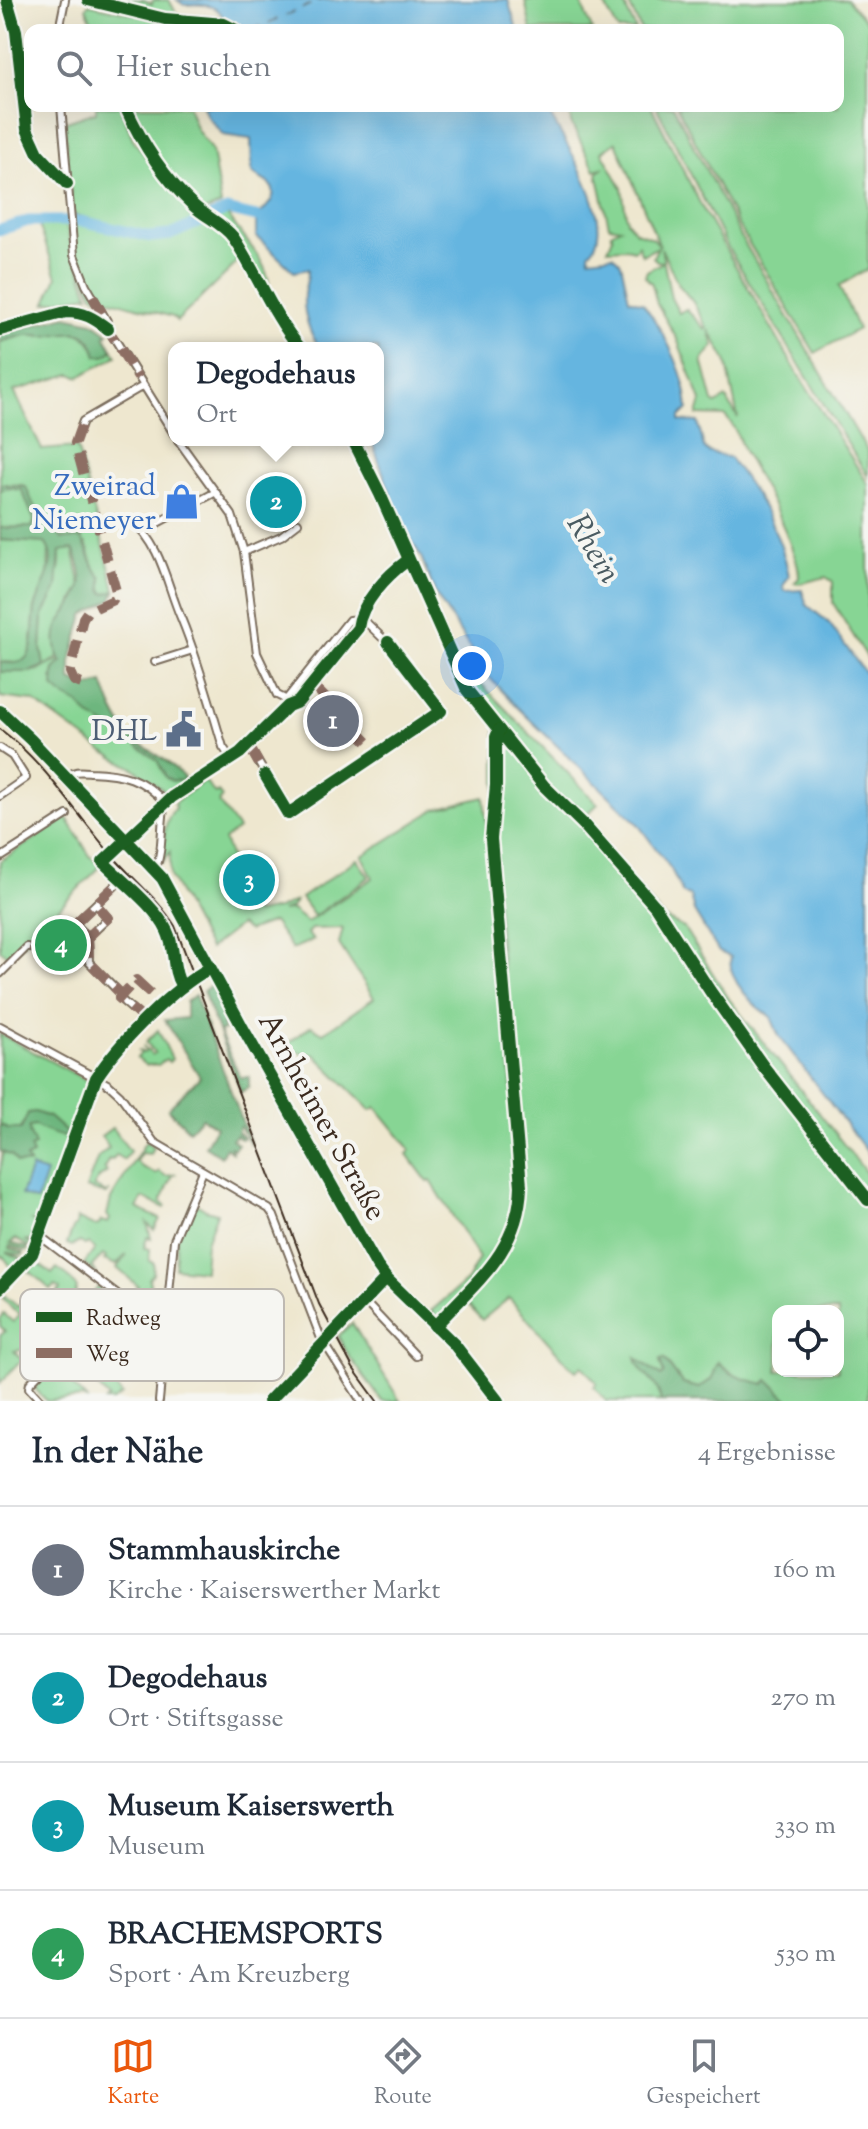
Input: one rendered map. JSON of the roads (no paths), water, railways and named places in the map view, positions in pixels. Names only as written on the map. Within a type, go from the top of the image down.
[{"type":"main road","name":"Arnheimer Straße","points":[[0,711],[69,775],[155,870],[386,1278],[454,1344],[498,1401]]},
{"type":"main road","points":[[269,1401],[322,1340],[386,1278]]},
{"type":"street","points":[[7,0],[16,31],[24,102]]},
{"type":"street","points":[[60,24],[65,0]]},
{"type":"street","points":[[25,112],[27,129],[38,153],[67,184]]},
{"type":"street","points":[[61,112],[70,228],[80,272],[107,321],[108,329]]},
{"type":"street","points":[[0,330],[66,312],[95,318],[108,329],[168,425]]},
{"type":"street","points":[[81,426],[83,421],[143,386]]},
{"type":"street","points":[[182,446],[232,515],[244,552],[257,653],[277,695],[286,703],[298,702],[359,621],[382,583],[408,560],[467,690],[499,730]]},
{"type":"street","points":[[144,530],[216,492]]},
{"type":"street","points":[[132,521],[144,530],[162,562],[223,747],[232,760]]},
{"type":"street","points":[[244,552],[281,536],[298,523]]},
{"type":"street","points":[[181,985],[175,973],[175,954],[166,929],[103,862],[172,797],[249,746],[349,620],[368,624],[388,642],[441,711],[288,814],[249,746]]},
{"type":"street","points":[[155,662],[193,650]]},
{"type":"street","points":[[0,748],[12,756],[26,778],[0,796]]},
{"type":"street","points":[[69,775],[124,774],[148,785],[165,803]]},
{"type":"street","points":[[155,870],[159,860],[165,803]]},
{"type":"street","points":[[0,858],[67,815]]},
{"type":"street","points":[[0,974],[30,946],[45,952],[121,880]]},
{"type":"street","points":[[88,937],[108,918],[96,904]]},
{"type":"street","points":[[75,924],[88,937],[89,962],[146,1021]]},
{"type":"street","points":[[0,1288],[32,1254],[96,1078],[181,985],[210,968]]},
{"type":"street","points":[[0,1026],[117,1092],[154,1142],[266,1206],[273,1213],[322,1340],[361,1401]]},
{"type":"street","points":[[169,1289],[174,1240],[203,1171]]},
{"type":"street","points":[[40,1236],[108,1289]]},
{"type":"street","points":[[364,1301],[416,1356]]},
{"type":"street","points":[[32,1381],[29,1388],[41,1401]]},
{"type":"street","points":[[159,1401],[161,1381]]},
{"type":"water","points":[[177,0],[508,0],[515,24],[223,24],[222,15],[213,7],[184,5]]},
{"type":"water","name":"Rhein","points":[[205,112],[548,112],[594,201],[598,221],[597,239],[589,253],[590,258],[613,255],[621,263],[629,299],[643,303],[673,353],[683,381],[688,409],[680,421],[698,422],[704,448],[730,458],[774,529],[789,576],[783,586],[785,591],[802,590],[807,605],[829,623],[868,677],[868,1153],[779,1036],[771,1017],[737,983],[731,957],[719,952],[694,911],[690,896],[683,894],[671,869],[637,823],[475,662],[470,648],[436,595],[421,557],[400,519],[373,446],[384,446],[384,342],[316,342],[305,308],[308,269],[294,272],[256,236],[256,218],[270,202],[273,193],[269,184],[252,172],[251,139],[223,135]]},
{"type":"water","points":[[31,1168],[46,1173],[37,1201],[21,1195]]},
{"type":"waterway","points":[[0,230],[28,221],[81,221],[151,237],[170,235],[227,210],[269,220]]},
{"type":"tram line","points":[[0,729],[45,772],[110,853],[161,906],[175,926],[319,1304],[353,1368],[377,1401]]},
{"type":"place","name":"Zweirad Niemeyer","points":[[182,502]]},
{"type":"place","name":"Degodehaus","points":[[276,502]]},
{"type":"place","name":"Stammhauskirche","points":[[333,721]]},
{"type":"place","name":"DHL","points":[[183,730]]},
{"type":"place","name":"Museum Kaiserswerth","points":[[249,880]]},
{"type":"place","name":"BRACHEMSPORTS","points":[[61,945]]}]
